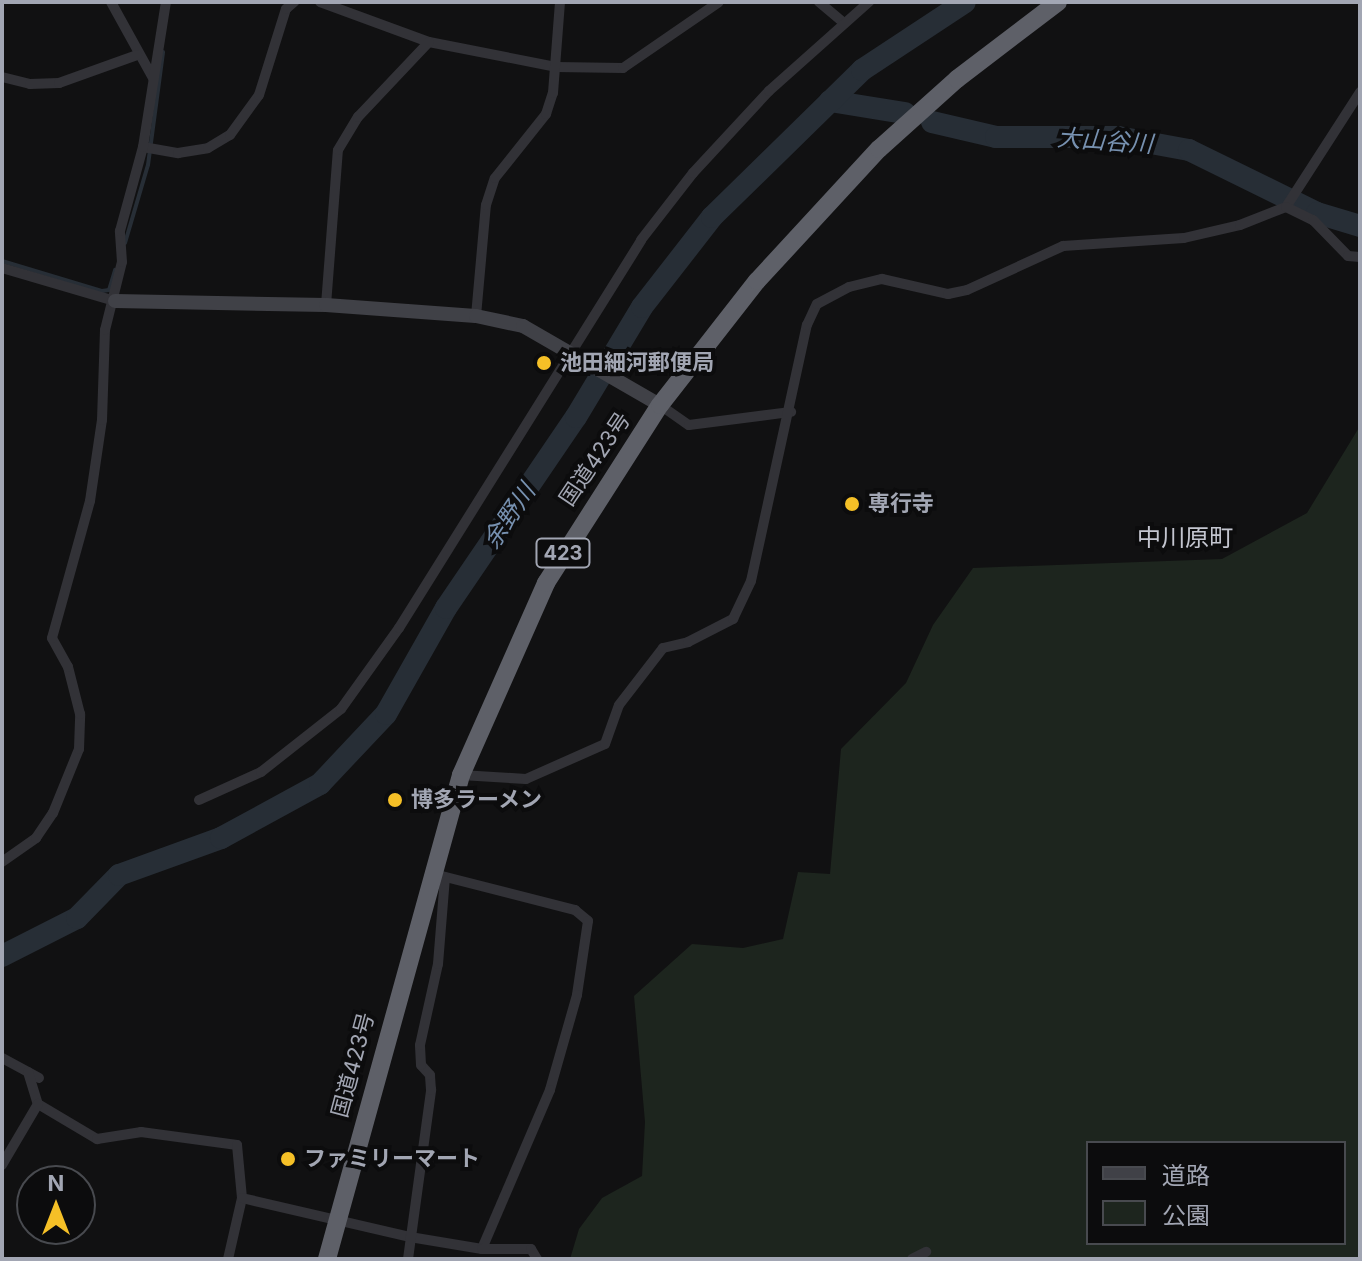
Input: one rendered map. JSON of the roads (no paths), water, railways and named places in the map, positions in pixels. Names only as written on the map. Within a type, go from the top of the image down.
[{"type":"highway","name":"国道423号","points":[[327,1259],[437,875],[461,775],[546,583],[652,400],[879,149],[957,79],[1058,2]]},
{"type":"street","points":[[111,2],[137,55],[153,78]]},
{"type":"street","points":[[2,862],[36,838],[53,813],[79,749],[80,714],[68,667],[52,638],[90,501],[102,420],[105,330],[115,301],[122,262],[120,231],[143,147],[166,2]]},
{"type":"street","points":[[143,147],[178,153],[208,148],[230,135],[259,95],[286,9],[294,2]]},
{"type":"street","points":[[320,2],[429,42],[556,67],[623,68],[719,2]]},
{"type":"street","points":[[476,316],[486,205],[495,178],[546,114],[556,67],[560,2]]},
{"type":"street","points":[[819,2],[844,23]]},
{"type":"street","points":[[199,800],[261,772],[341,709],[399,628],[641,240],[693,173],[769,91],[869,2]]},
{"type":"street","points":[[326,305],[338,150],[358,117],[429,42]]},
{"type":"street","points":[[2,77],[30,84],[59,83],[137,55]]},
{"type":"street","points":[[461,775],[526,779],[605,744],[619,705],[663,648],[688,642],[733,619],[751,581],[791,412],[807,325],[817,304],[849,287],[882,279],[948,294],[996,280],[1063,246],[1184,238],[1240,225],[1286,207],[1360,92]]},
{"type":"street","points":[[1286,207],[1313,220],[1348,256],[1360,257]]},
{"type":"street","points":[[2,268],[115,301],[326,305],[476,316],[523,326],[572,352],[689,425],[791,412]]},
{"type":"street","points":[[408,1259],[431,1090],[430,1075],[421,1065],[420,1045],[438,964],[437,875],[575,910],[588,921],[577,995],[550,1090],[482,1249]]},
{"type":"street","points":[[2,1058],[39,1078]]},
{"type":"street","points":[[28,1072],[38,1104],[97,1139],[141,1132],[237,1145],[242,1198],[228,1259]]},
{"type":"street","points":[[2,1165],[38,1104]]},
{"type":"street","points":[[242,1198],[410,1237],[482,1249],[531,1249],[537,1259]]},
{"type":"street","points":[[912,1259],[926,1252]]},
{"type":"waterway","name":"余野川","points":[[2,956],[77,918],[119,875],[221,838],[320,784],[386,714],[446,608],[576,417],[642,307],[712,217],[862,70],[965,2]]},
{"type":"waterway","points":[[125,243],[148,165],[163,52]]},
{"type":"waterway","name":"大山谷川","points":[[830,101],[905,113]]},
{"type":"waterway","name":"大山谷川","points":[[932,122],[996,137],[1118,137],[1189,150],[1317,213],[1360,226]]},
{"type":"waterway","points":[[2,261],[102,291],[109,290],[115,270]]},
{"type":"place","name":"池田細河郵便局","points":[[544,363]]},
{"type":"place","name":"専行寺","points":[[852,504]]},
{"type":"place","name":"博多ラーメン","points":[[395,800]]},
{"type":"place","name":"ファミリーマート","points":[[288,1159]]},
{"type":"district","name":"中川原町","points":[[1185,538]]}]
